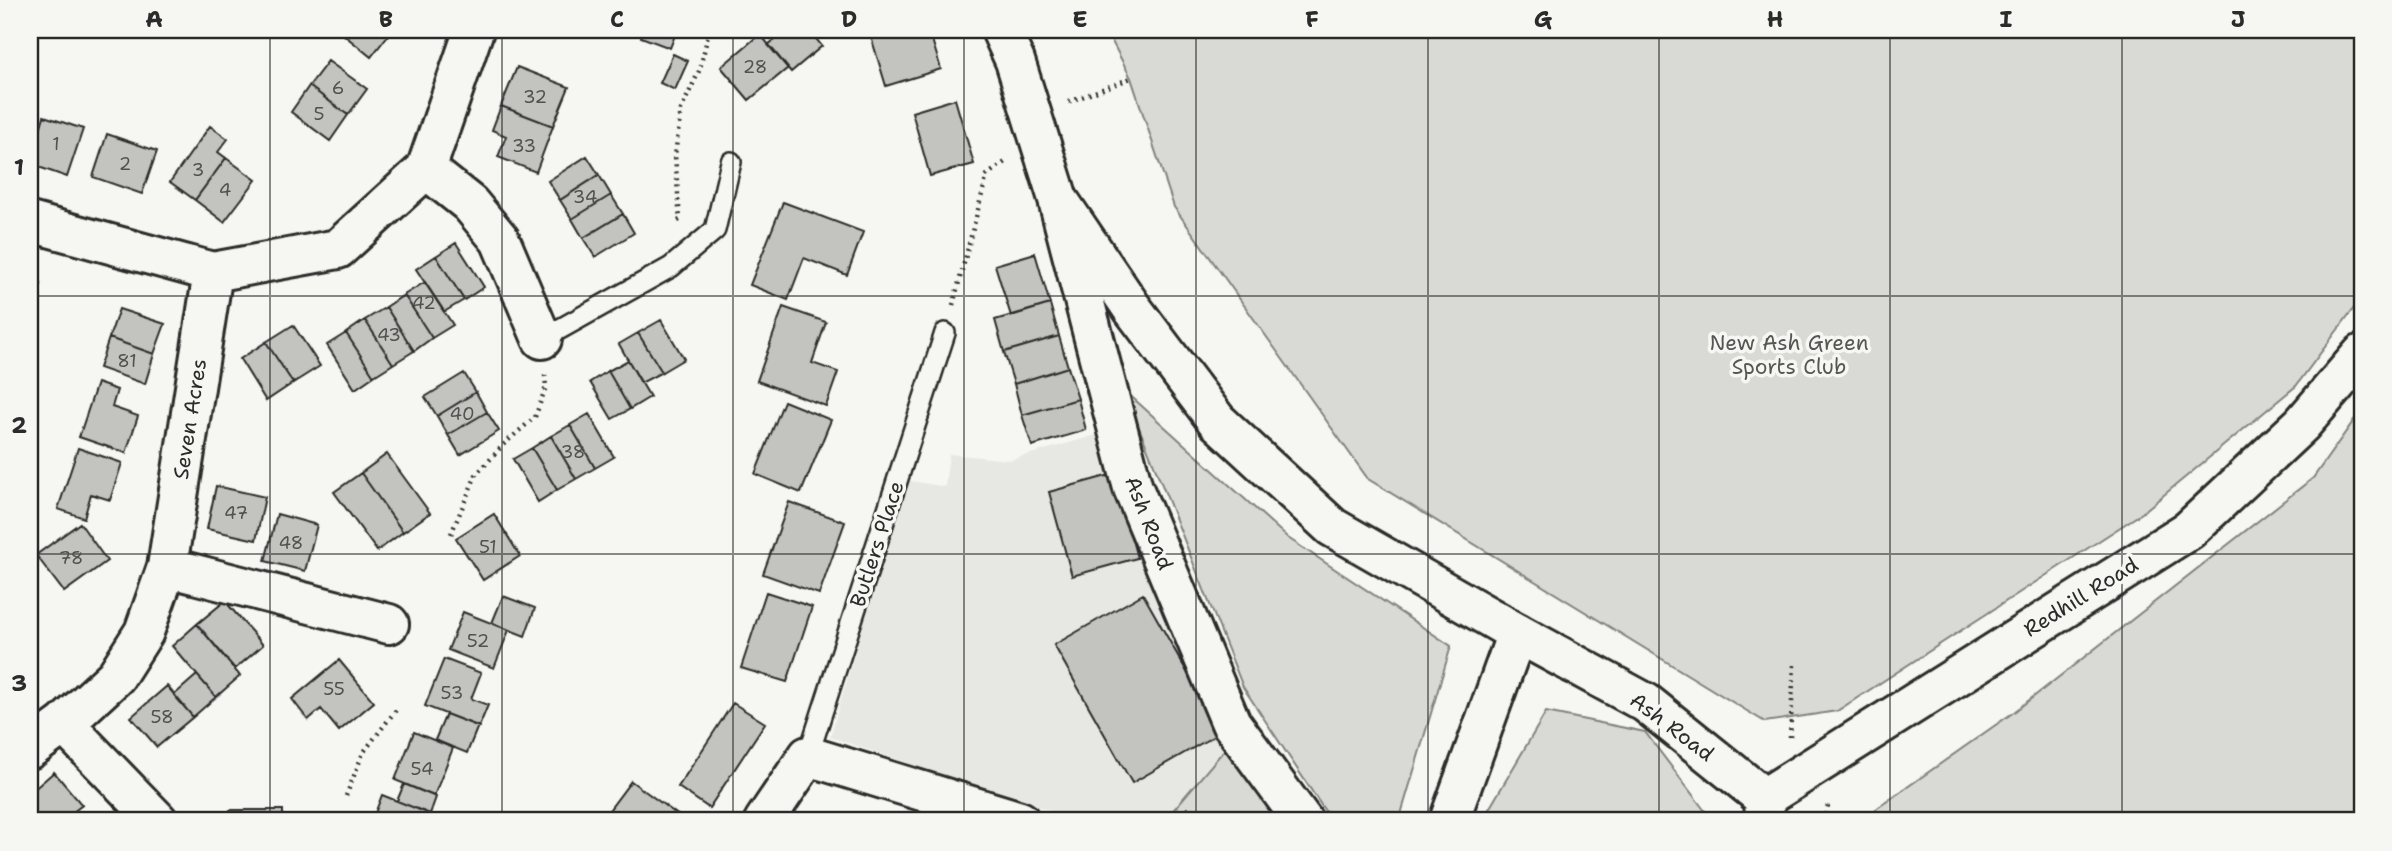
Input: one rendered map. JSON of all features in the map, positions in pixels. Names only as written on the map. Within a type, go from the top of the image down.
[{"type":"street","points":[[30,222],[214,272],[338,248],[426,169],[474,30]]},
{"type":"street","name":"Ash Road","points":[[1002,30],[1015,61],[1058,199],[1133,488],[1231,723],[1303,821]]},
{"type":"street","points":[[426,169],[470,204],[500,240],[542,339]]},
{"type":"street","name":"Ash Road","points":[[1058,199],[1132,308],[1217,421],[1332,527],[1646,703],[1772,801]]},
{"type":"street","name":"Seven Acres","points":[[30,749],[64,724],[116,676],[144,632],[167,567],[214,272]]},
{"type":"street","name":"Redhill Road","points":[[1772,801],[2189,530],[2302,424],[2362,354]]},
{"type":"street","points":[[167,567],[389,624]]},
{"type":"street","points":[[1449,821],[1517,633]]},
{"type":"street","points":[[64,724],[158,821]]},
{"type":"street","points":[[808,756],[1020,821]]},
{"type":"street","name":"Butlers Place","points":[[764,821],[808,756]]},
{"type":"lane","points":[[542,339],[671,267],[715,230],[731,162]]},
{"type":"lane","name":"Butlers Place","points":[[808,756],[945,332]]},
{"type":"path","points":[[669,228],[680,220],[675,155],[681,110],[700,69],[709,30]]},
{"type":"path","points":[[945,332],[987,175],[1036,126],[1130,78]]},
{"type":"path","points":[[451,534],[476,475],[503,445],[535,417],[546,387],[542,339]]},
{"type":"path","points":[[1772,801],[1794,664]]},
{"type":"path","points":[[346,796],[363,753],[396,710]]},
{"type":"shaded area","points":[[1100,434],[1231,742],[1164,821],[1081,821],[830,737],[906,480],[945,487],[949,454],[1010,460]]},
{"type":"green space","name":"New Ash Green Sports Club","points":[[1106,30],[2362,30],[2362,297],[2296,386],[2142,513],[1837,711],[1765,722],[1368,479],[1174,207],[1131,78]]},
{"type":"green space","points":[[1124,390],[1288,538],[1451,646],[1399,821],[1377,821],[1325,811],[1243,687]]},
{"type":"green space","points":[[2362,409],[2362,821],[1859,821],[2014,712],[2313,478]]},
{"type":"green space","points":[[1546,712],[1645,732],[1705,811],[1704,821],[1482,821]]},
{"type":"green space","points":[[1231,742],[1281,821],[1213,821],[1187,808],[1180,821],[1164,821]]},
{"type":"building","points":[[338,30],[392,30],[371,57]]},
{"type":"building","points":[[644,30],[677,30],[670,48],[641,37]]},
{"type":"building","points":[[787,30],[809,30],[822,46],[791,72],[768,45]]},
{"type":"building","points":[[869,30],[929,30],[941,69],[886,86]]},
{"type":"building","points":[[760,34],[788,68],[749,100],[721,67]]},
{"type":"building","points":[[673,54],[688,61],[675,90],[660,83]]},
{"type":"building","points":[[328,61],[367,89],[348,115],[309,86]]},
{"type":"building","points":[[517,67],[569,87],[553,126],[501,106]]},
{"type":"building","points":[[309,86],[348,115],[330,141],[291,112]]},
{"type":"building","points":[[955,99],[974,164],[930,176],[912,112]]},
{"type":"building","points":[[501,106],[553,126],[536,172],[498,157],[506,136],[492,130]]},
{"type":"building","points":[[44,116],[83,129],[67,177],[30,164]]},
{"type":"building","points":[[210,126],[228,139],[218,152],[226,158],[195,200],[170,182]]},
{"type":"building","points":[[107,134],[157,151],[142,194],[93,177]]},
{"type":"building","points":[[587,156],[599,175],[560,200],[548,181]]},
{"type":"building","points":[[226,158],[256,180],[224,222],[195,200]]},
{"type":"building","points":[[599,175],[611,195],[572,219],[560,200]]},
{"type":"building","points":[[611,195],[623,214],[583,238],[572,219]]},
{"type":"building","points":[[783,202],[863,232],[847,275],[804,258],[788,300],[750,285]]},
{"type":"building","points":[[623,214],[634,233],[595,257],[583,238]]},
{"type":"building","points":[[456,243],[484,287],[464,300],[436,256]]},
{"type":"building","points":[[1035,253],[1050,304],[1011,316],[995,265]]},
{"type":"building","points":[[436,256],[464,300],[444,312],[416,269]]},
{"type":"building","points":[[30,280],[41,284],[30,318]]},
{"type":"building","points":[[425,282],[453,325],[432,338],[404,295]]},
{"type":"building","points":[[404,295],[432,338],[414,351],[386,307]]},
{"type":"building","points":[[1050,304],[1059,336],[1004,352],[995,320]]},
{"type":"building","points":[[386,307],[414,351],[393,364],[365,320]]},
{"type":"building","points":[[783,307],[826,322],[812,363],[838,372],[826,406],[757,381]]},
{"type":"building","points":[[119,309],[165,324],[154,354],[109,338]]},
{"type":"building","points":[[365,320],[393,364],[374,376],[346,333]]},
{"type":"building","points":[[661,320],[684,359],[662,372],[638,333]]},
{"type":"building","points":[[293,325],[320,366],[293,383],[266,342]]},
{"type":"building","points":[[346,333],[374,376],[355,389],[327,345]]},
{"type":"building","points":[[638,333],[662,372],[641,383],[619,344]]},
{"type":"building","points":[[1059,336],[1068,367],[1014,384],[1004,352]]},
{"type":"building","points":[[109,338],[154,354],[145,384],[99,368]]},
{"type":"building","points":[[266,342],[293,383],[266,401],[240,359]]},
{"type":"building","points":[[628,360],[650,397],[630,409],[608,371]]},
{"type":"building","points":[[1068,367],[1078,399],[1022,415],[1014,384]]},
{"type":"building","points":[[608,371],[630,409],[612,419],[590,382]]},
{"type":"building","points":[[464,373],[476,392],[437,416],[425,397]]},
{"type":"building","points":[[97,383],[117,390],[112,407],[138,416],[126,453],[79,437]]},
{"type":"building","points":[[476,392],[487,412],[448,435],[437,416]]},
{"type":"building","points":[[1078,399],[1086,430],[1032,446],[1022,415]]},
{"type":"building","points":[[784,401],[831,420],[801,493],[755,474]]},
{"type":"building","points":[[487,412],[499,431],[460,455],[448,435]]},
{"type":"building","points":[[589,414],[614,457],[595,468],[570,425]]},
{"type":"building","points":[[570,425],[595,468],[576,479],[551,436]]},
{"type":"building","points":[[551,436],[576,479],[557,490],[532,448]]},
{"type":"building","points":[[78,448],[122,463],[110,500],[91,494],[84,518],[58,509]]},
{"type":"building","points":[[532,448],[557,490],[538,502],[513,459]]},
{"type":"building","points":[[387,454],[430,513],[403,532],[361,473]]},
{"type":"building","points":[[361,473],[403,532],[377,551],[334,492]]},
{"type":"building","points":[[1114,474],[1137,558],[1072,576],[1049,492]]},
{"type":"building","points":[[216,486],[265,497],[256,540],[207,529]]},
{"type":"building","points":[[789,502],[845,522],[819,594],[763,574]]},
{"type":"building","points":[[277,514],[317,525],[305,571],[265,561]]},
{"type":"building","points":[[494,514],[520,556],[483,580],[456,538]]},
{"type":"building","points":[[80,523],[107,561],[64,592],[36,555]]},
{"type":"building","points":[[766,592],[812,607],[787,682],[741,668]]},
{"type":"building","points":[[1143,594],[1221,732],[1132,783],[1054,645]]},
{"type":"building","points":[[503,596],[535,608],[525,636],[492,623]]},
{"type":"building","points":[[225,601],[263,645],[235,669],[197,624]]},
{"type":"building","points":[[463,612],[509,630],[494,668],[448,650]]},
{"type":"building","points":[[197,624],[240,676],[216,697],[172,646]]},
{"type":"building","points":[[444,659],[481,673],[471,699],[488,705],[479,727],[425,706]]},
{"type":"building","points":[[339,660],[374,702],[339,731],[321,709],[308,720],[292,699]]},
{"type":"building","points":[[197,675],[216,697],[193,717],[174,695]]},
{"type":"building","points":[[167,686],[193,717],[157,747],[131,717]]},
{"type":"building","points":[[733,703],[765,723],[709,808],[678,787]]},
{"type":"building","points":[[446,714],[478,726],[467,753],[435,740]]},
{"type":"building","points":[[414,732],[453,748],[434,796],[395,780]]},
{"type":"building","points":[[54,772],[82,805],[62,821],[30,821],[30,790],[31,792]]},
{"type":"building","points":[[631,781],[686,821],[601,821]]},
{"type":"building","points":[[404,784],[436,797],[430,814],[397,801]]},
{"type":"building","points":[[382,795],[430,814],[427,821],[372,821]]},
{"type":"building","points":[[1187,808],[1213,821],[1180,821]]},
{"type":"building","points":[[230,810],[283,810],[283,821],[230,821]]}]
